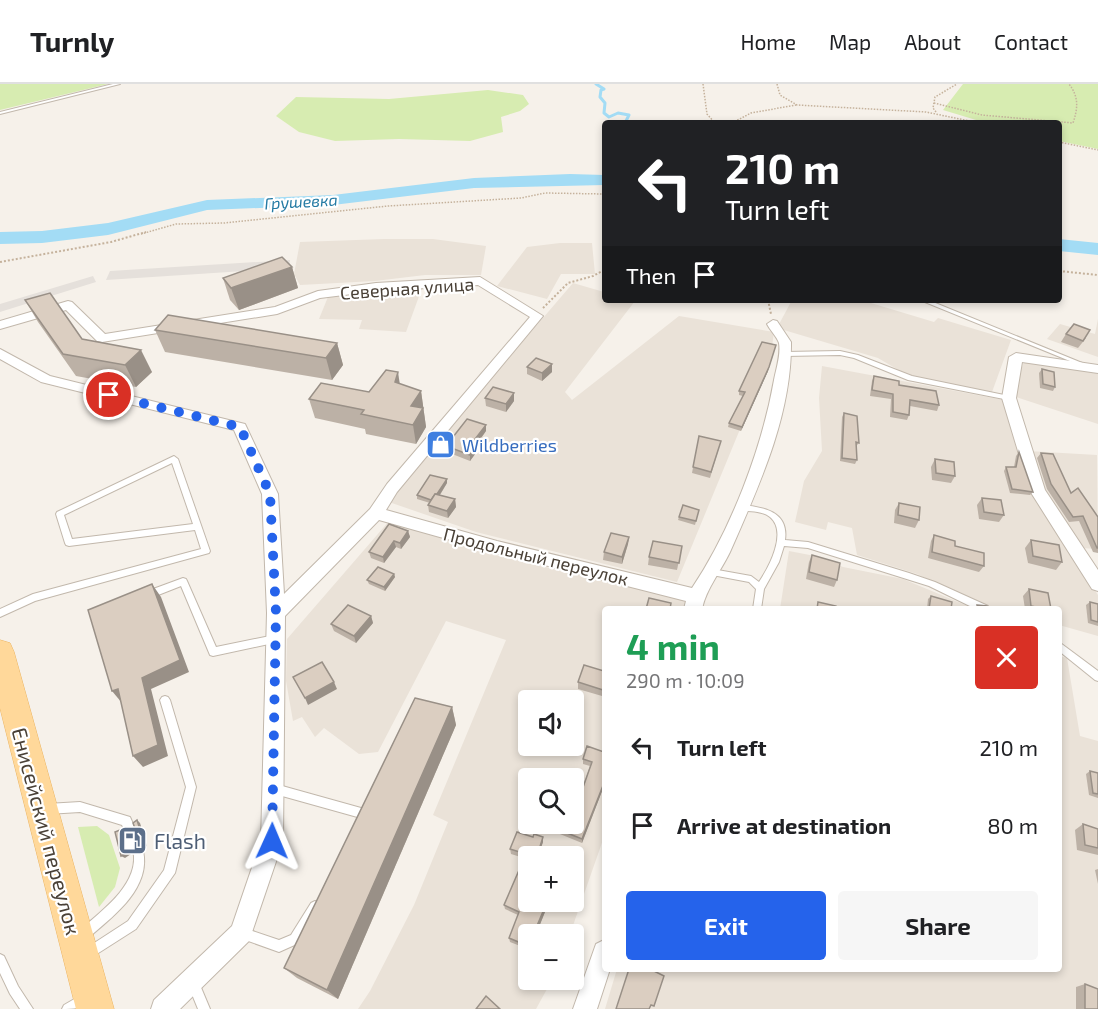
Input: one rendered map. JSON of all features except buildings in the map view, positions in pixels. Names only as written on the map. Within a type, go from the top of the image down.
[{"type":"main road","name":"Енисейский переулок","points":[[0,652],[79,949],[85,1004]]},
{"type":"street","name":"Северная улица","points":[[0,325],[68,305],[102,338],[277,310],[318,295],[376,287],[480,281],[537,316]]},
{"type":"street","points":[[276,613],[376,513],[392,488],[537,316]]},
{"type":"street","points":[[694,603],[712,572],[754,480],[776,408],[785,354],[784,342],[773,324]]},
{"type":"street","points":[[0,353],[46,379],[240,427],[270,494],[276,613],[272,841],[241,933],[163,1009]]},
{"type":"street","points":[[1094,368],[1016,357],[1009,398],[1038,491],[1098,584]]},
{"type":"street","name":"Продольный переулок","points":[[376,513],[694,603]]},
{"type":"street","points":[[585,1009],[602,958]]},
{"type":"lane","points":[[0,112],[118,84]]},
{"type":"lane","points":[[931,303],[1094,368]]},
{"type":"lane","points":[[785,354],[840,353],[856,356],[910,378],[1009,398]]},
{"type":"lane","points":[[0,613],[33,598],[206,551],[174,459],[60,514],[69,543],[197,527]]},
{"type":"lane","points":[[741,508],[759,508],[779,520],[783,531],[775,567],[760,588],[757,606]]},
{"type":"lane","points":[[781,543],[808,545],[909,576],[979,606]]},
{"type":"lane","points":[[712,572],[752,579],[760,588]]},
{"type":"lane","points":[[136,600],[183,581],[213,652],[276,639]]},
{"type":"lane","points":[[1062,648],[1098,677]]},
{"type":"lane","points":[[79,949],[132,925],[169,873],[191,787],[165,700]]},
{"type":"lane","points":[[272,788],[361,812]]},
{"type":"lane","points":[[42,809],[80,807],[126,821],[139,857],[135,881],[79,949]]},
{"type":"lane","points":[[241,933],[279,946],[295,939],[321,897]]},
{"type":"lane","points":[[0,960],[14,990],[27,1009]]},
{"type":"lane","points":[[192,980],[204,1009]]},
{"type":"path","points":[[704,84],[707,114],[712,120]]},
{"type":"path","points":[[777,84],[780,96],[797,105]]},
{"type":"path","points":[[938,113],[933,108],[935,97],[957,84]]},
{"type":"path","points":[[1062,122],[1073,123],[1079,102],[1077,93],[1069,84]]},
{"type":"path","points":[[934,103],[982,115],[1039,120]]},
{"type":"path","points":[[738,120],[752,113],[797,105],[938,113],[967,120]]},
{"type":"path","points":[[1062,143],[1098,150]]},
{"type":"path","points":[[0,262],[111,242],[176,224],[224,223],[338,210],[521,198],[545,193],[602,194]]},
{"type":"path","points":[[537,316],[565,284],[593,278],[602,271]]},
{"type":"path","points":[[1062,272],[1098,275]]},
{"type":"shaded area","points":[[433,239],[486,246],[481,275],[425,275],[375,281],[300,285],[294,274],[300,242]]},
{"type":"shaded area","points":[[560,243],[592,243],[595,274],[561,274],[547,299],[497,286],[527,247]]},
{"type":"shaded area","points":[[290,260],[289,268],[106,280],[110,271]]},
{"type":"shaded area","points":[[93,276],[96,282],[0,312],[0,304]]},
{"type":"shaded area","points":[[573,283],[602,291],[602,303],[633,303],[565,392],[572,400],[679,316],[774,332],[771,354],[677,582],[476,532],[386,501]]},
{"type":"shaded area","points":[[422,288],[406,332],[359,329],[362,320],[319,319],[330,292]]},
{"type":"shaded area","points":[[790,303],[871,303],[934,322],[938,318],[1011,340],[992,392],[907,375],[878,358],[777,328]]},
{"type":"shaded area","points":[[1098,319],[1098,357],[1047,339],[1060,324],[1095,334]]},
{"type":"shaded area","points":[[1024,362],[1098,373],[1098,424],[1016,397],[1018,377]]},
{"type":"shaded area","points":[[822,366],[1004,400],[1035,500],[1098,595],[1098,636],[1062,626],[1062,606],[989,606],[981,604],[917,574],[857,555],[852,528],[828,522],[826,530],[795,522],[804,481],[822,451],[819,398]]},
{"type":"shaded area","points":[[1028,451],[1097,455],[1098,549],[1080,548],[1042,486]]},
{"type":"shaded area","points":[[390,520],[487,553],[689,601],[687,606],[602,606],[602,843],[584,894],[584,846],[518,846],[518,912],[578,912],[574,924],[518,924],[518,990],[546,990],[536,1009],[358,1009],[370,991],[414,905],[448,822],[433,815],[506,640],[446,621],[378,752],[359,754],[324,728],[315,737],[302,717],[293,721],[286,681],[287,639]]},
{"type":"shaded area","points":[[789,551],[815,556],[843,567],[903,579],[968,606],[780,606]]},
{"type":"shaded area","points":[[1062,657],[1067,658],[1080,736],[1098,741],[1098,1009],[605,1009],[616,972],[1062,972]]},
{"type":"green space","points":[[0,84],[108,84],[0,110]]},
{"type":"green space","points":[[963,84],[1098,84],[1098,149],[1062,142],[1062,120],[976,120],[943,110]]},
{"type":"green space","points":[[488,90],[523,95],[529,104],[520,111],[501,117],[503,132],[470,141],[399,139],[335,141],[299,132],[276,116],[296,97],[389,99]]},
{"type":"green space","points":[[97,826],[109,835],[120,868],[115,887],[99,907],[78,827]]},
{"type":"waterway","points":[[596,84],[604,89],[601,90],[600,97],[605,103],[604,113],[609,117],[618,113],[629,115],[626,120]]},
{"type":"waterway","name":"Грушевка","points":[[0,238],[42,237],[108,229],[207,205],[333,200],[474,183],[602,180]]},
{"type":"waterway","name":"Грушевка","points":[[1062,245],[1098,249]]},
{"type":"place","name":"Wildberries","points":[[441,445]]},
{"type":"place","name":"Flash","points":[[133,840]]},
{"type":"route","points":[[109,395],[240,427],[270,494],[276,613],[272,841]]}]
